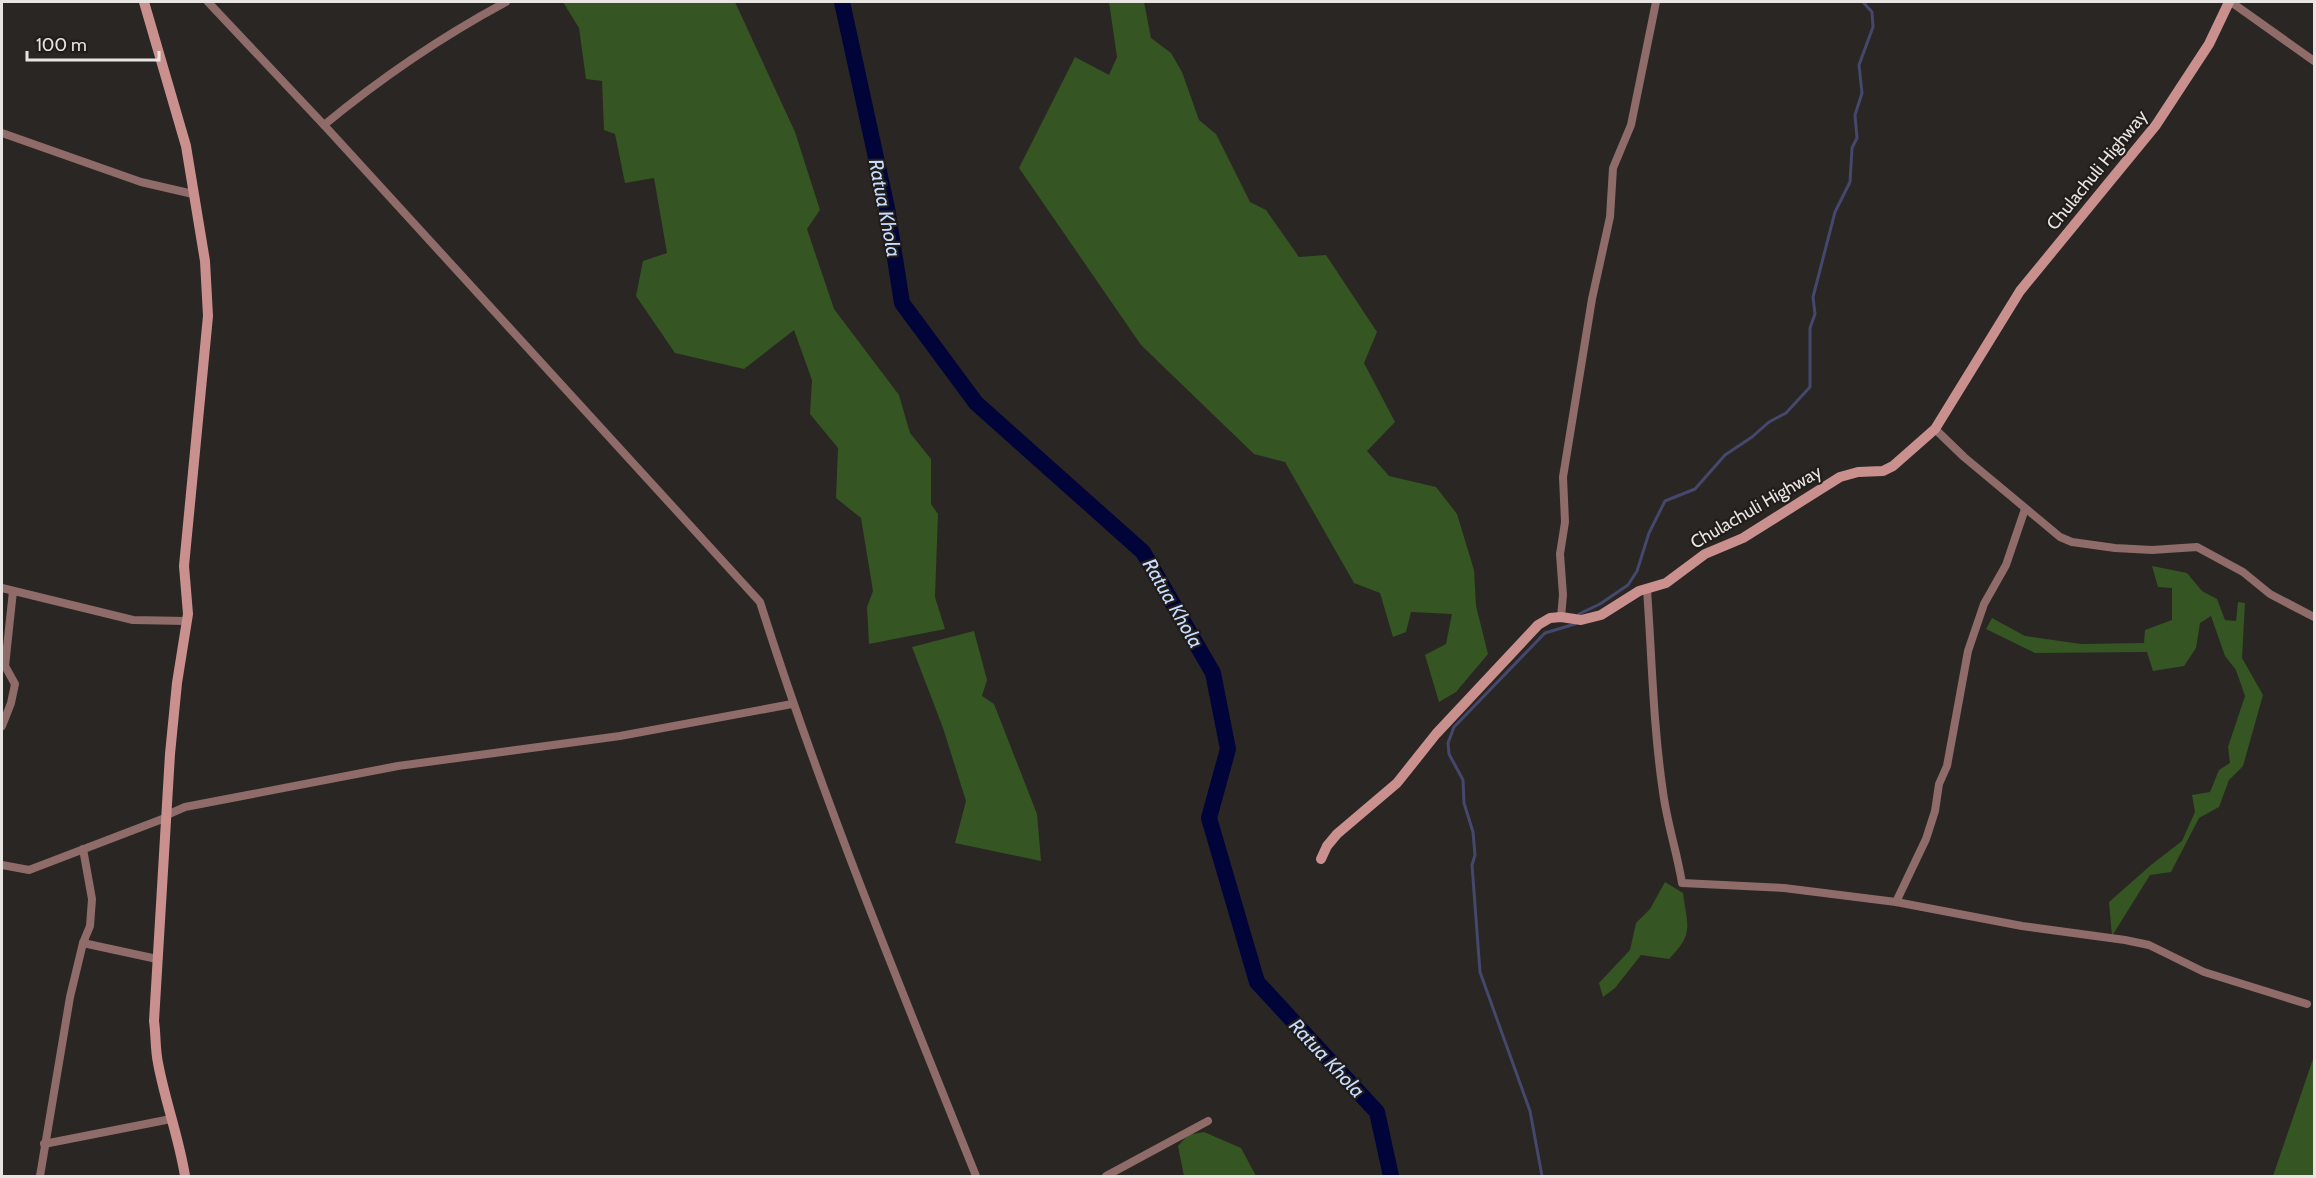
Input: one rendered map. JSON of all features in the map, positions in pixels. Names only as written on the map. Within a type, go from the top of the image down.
[{"type":"street","points":[[144,2],[186,146],[205,261],[208,316],[184,566],[187,596],[186,621],[177,682],[165,818],[154,1021],[158,1060],[171,1119],[180,1145],[185,1176]]},
{"type":"street","points":[[208,2],[324,125],[760,602],[792,704],[844,846],[976,1176]]},
{"type":"street","points":[[324,125],[370,87],[432,46],[506,2]]},
{"type":"street","points":[[1561,617],[1563,595],[1560,554],[1565,522],[1563,477],[1592,299],[1610,217],[1613,168],[1631,125],[1656,2]]},
{"type":"street","points":[[2230,2],[2314,61]]},
{"type":"street","name":"Chulachuli Highway","points":[[1321,859],[1327,846],[1337,834],[1397,783],[1436,734],[1538,625],[1550,618],[1589,619],[1601,615],[1639,591],[1666,583],[1705,554],[1743,538],[1840,477],[1858,472],[1883,471],[1893,466],[1935,429],[2020,291],[2162,116],[2209,44],[2230,2]]},
{"type":"street","points":[[2,133],[141,182],[193,194]]},
{"type":"street","points":[[1935,429],[2060,537],[2072,542],[2124,549],[2197,547],[2204,549],[2243,572],[2270,594],[2314,616]]},
{"type":"street","points":[[1896,902],[1926,839],[1935,810],[1939,784],[1947,766],[1968,651],[1984,604],[2006,565],[2025,509]]},
{"type":"street","points":[[2,588],[133,620],[186,621]]},
{"type":"street","points":[[1647,590],[1656,739],[1668,824],[1682,883],[1784,888],[1896,902],[2022,926],[2149,945],[2204,972],[2307,1004]]},
{"type":"street","points":[[2,726],[15,684],[5,666],[13,591]]},
{"type":"street","points":[[2,865],[29,870],[165,818],[185,807],[398,766],[620,736],[792,704]]},
{"type":"street","points":[[40,1176],[70,997],[82,943],[90,926],[92,899],[83,849]]},
{"type":"street","points":[[82,943],[157,958]]},
{"type":"street","points":[[44,1144],[171,1119]]},
{"type":"street","points":[[1106,1176],[1208,1121]]},
{"type":"green space","points":[[563,2],[735,2],[795,132],[820,210],[807,229],[834,309],[899,395],[910,433],[931,459],[931,504],[938,514],[935,597],[945,629],[869,644],[867,607],[873,591],[861,518],[836,498],[838,448],[810,414],[812,380],[794,330],[744,369],[675,353],[636,296],[643,261],[667,253],[654,178],[625,183],[615,134],[604,130],[602,81],[586,79],[579,28]]},
{"type":"green space","points":[[1109,2],[1144,2],[1151,38],[1171,53],[1182,72],[1199,120],[1216,134],[1250,202],[1266,210],[1299,257],[1326,255],[1377,332],[1364,363],[1395,422],[1367,451],[1389,476],[1436,487],[1457,514],[1474,570],[1476,606],[1488,654],[1456,692],[1439,702],[1425,655],[1446,644],[1452,614],[1411,612],[1406,632],[1393,637],[1380,593],[1354,583],[1285,462],[1254,454],[1141,345],[1019,168],[1075,57],[1109,75],[1117,57]]},
{"type":"green space","points":[[2152,566],[2187,573],[2202,591],[2217,599],[2225,620],[2236,621],[2238,602],[2245,603],[2242,658],[2263,695],[2243,766],[2229,780],[2219,807],[2199,818],[2171,872],[2150,875],[2112,936],[2109,902],[2182,841],[2195,812],[2192,795],[2210,792],[2219,770],[2230,763],[2228,747],[2245,696],[2236,670],[2225,656],[2211,616],[2200,623],[2196,648],[2184,666],[2153,671],[2147,652],[2035,653],[1986,629],[1992,618],[2025,636],[2081,644],[2144,643],[2145,630],[2172,620],[2172,588],[2158,587]]},
{"type":"green space","points":[[974,631],[987,680],[982,696],[994,704],[1037,814],[1041,861],[955,843],[966,801],[943,728],[912,647]]},
{"type":"green space","points":[[1665,882],[1683,893],[1687,929],[1683,942],[1669,959],[1641,955],[1615,988],[1603,997],[1599,983],[1630,950],[1636,923],[1650,909]]},
{"type":"green space","points":[[2314,1056],[2314,1176],[2273,1176]]},
{"type":"green space","points":[[1204,1132],[1241,1148],[1256,1176],[1184,1176],[1178,1146],[1188,1135]]},
{"type":"waterway","name":"Ratua Khola","points":[[842,2],[887,208],[902,303],[976,403],[1143,552],[1213,673],[1228,749],[1209,818],[1257,982],[1377,1112],[1391,1176]]},
{"type":"waterway","points":[[1579,614],[1600,604],[1628,585],[1637,571],[1649,533],[1665,501],[1695,489],[1725,455],[1752,437],[1769,422],[1786,413],[1810,387],[1810,328],[1815,314],[1813,297],[1835,212],[1850,182],[1852,148],[1857,138],[1855,115],[1862,93],[1859,65],[1873,27],[1872,12],[1863,2]]},
{"type":"waterway","points":[[1542,1176],[1530,1111],[1480,972],[1472,865],[1475,855],[1473,832],[1464,803],[1463,780],[1449,754],[1448,743],[1454,727],[1545,633],[1575,624]]}]
